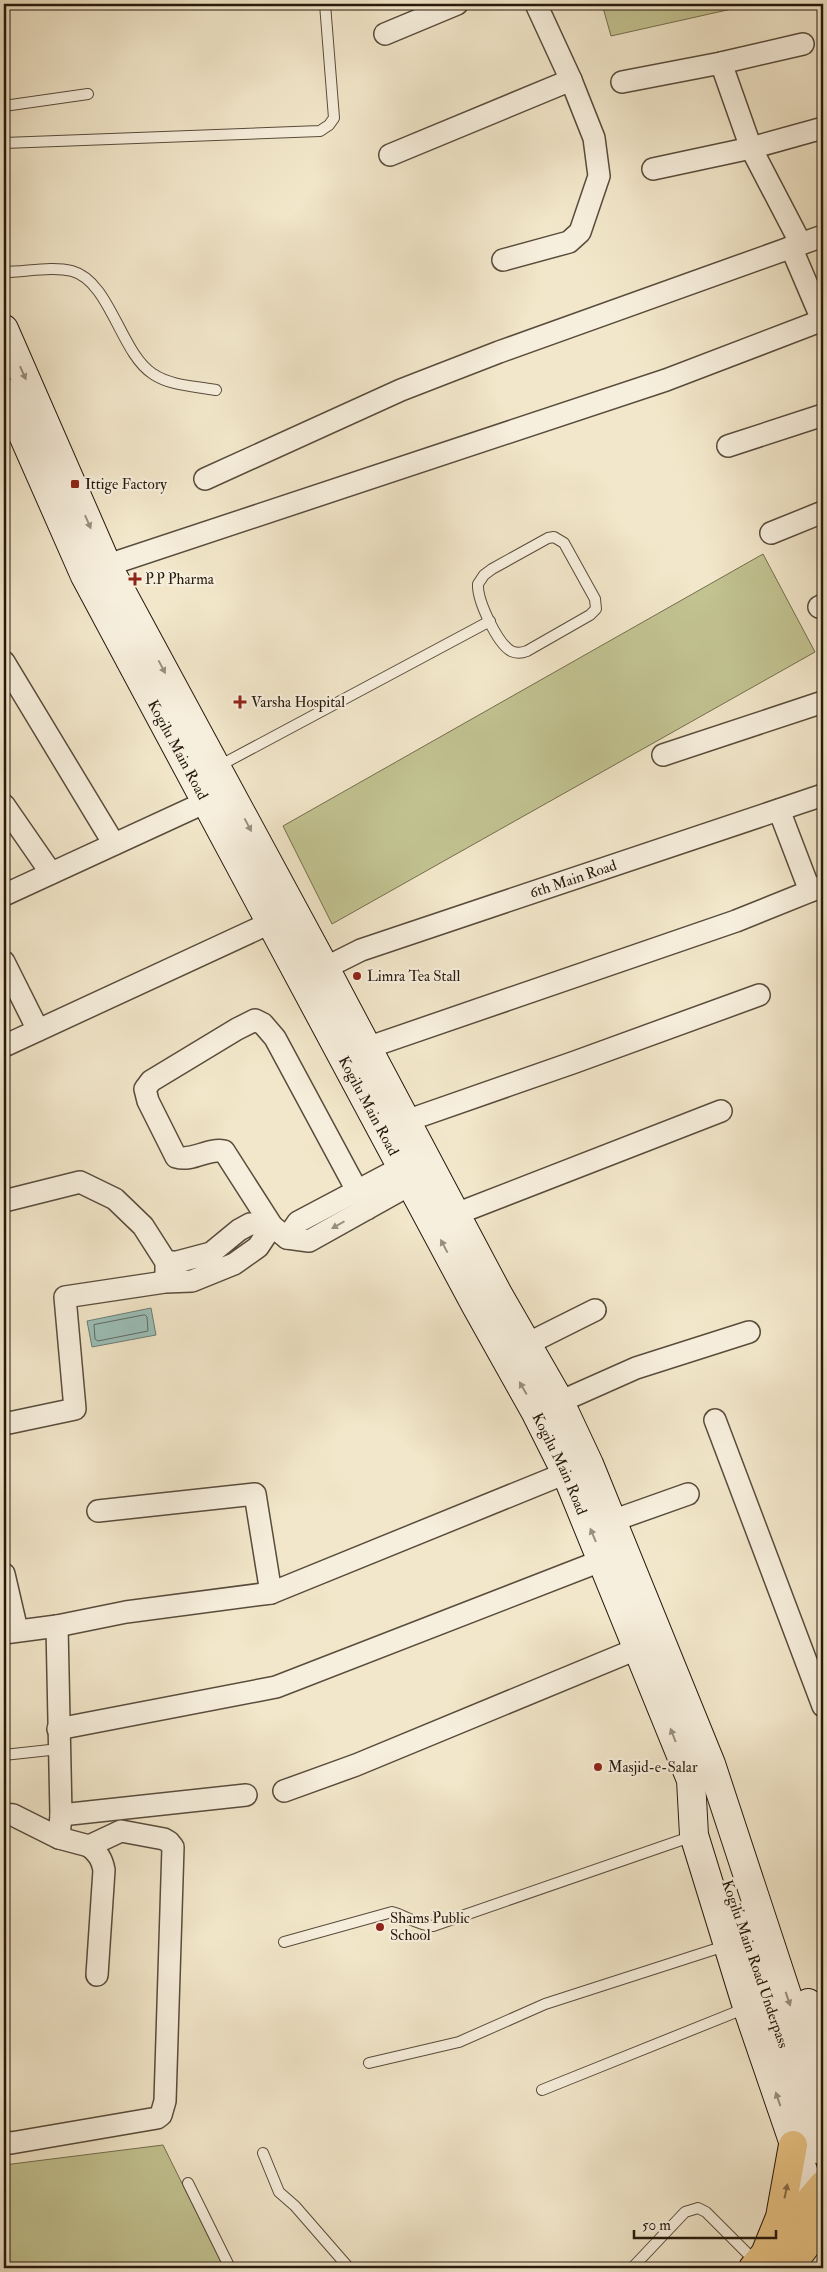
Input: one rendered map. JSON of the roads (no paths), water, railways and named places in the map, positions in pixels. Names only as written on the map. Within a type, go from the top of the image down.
[{"type":"main road","name":"Kogilu Main Road","points":[[4,329],[95,569],[217,767],[218,796],[272,922],[356,1052],[406,1121],[527,1344],[548,1407],[566,1473],[613,1556],[701,1772],[694,1835],[729,1944],[747,2008],[805,2147]]},
{"type":"main road","name":"Kogilu Main Road","points":[[4,392],[95,569],[218,796],[325,968],[356,1052],[407,1176],[476,1306],[590,1464],[612,1521],[613,1556],[638,1648],[701,1772]]},
{"type":"main road","points":[[701,1772],[747,1826],[770,1897],[823,2043]]},
{"type":"main road","name":"Kogilu Main Road Underpass","points":[[701,1772],[823,2104]]},
{"type":"main road","name":"Kogilu Main Road Underpass","points":[[701,1772],[714,1843],[805,2147]]},
{"type":"main road","points":[[789,2268],[821,2213],[805,2147]]},
{"type":"main road","points":[[758,2262],[780,2217],[805,2147]]},
{"type":"main road","points":[[758,2262],[821,2213]]},
{"type":"street","points":[[386,34],[457,4]]},
{"type":"street","points":[[503,260],[569,242],[580,232],[599,176],[594,138],[571,80],[536,4]]},
{"type":"street","points":[[622,82],[721,63],[803,44]]},
{"type":"street","points":[[95,569],[666,380],[823,321],[796,245],[751,148],[721,63]]},
{"type":"street","points":[[390,155],[571,80]]},
{"type":"street","points":[[653,169],[751,148],[823,128]]},
{"type":"street","points":[[205,479],[401,390],[499,352],[823,236]]},
{"type":"street","points":[[728,446],[823,415]]},
{"type":"street","points":[[771,534],[823,512]]},
{"type":"street","points":[[4,662],[114,844]]},
{"type":"street","points":[[664,755],[823,702]]},
{"type":"street","name":"6th Main Road","points":[[325,968],[360,950],[823,795]]},
{"type":"street","points":[[4,895],[218,796]]},
{"type":"street","points":[[4,805],[50,873]]},
{"type":"street","points":[[356,1052],[736,921],[817,888],[779,810]]},
{"type":"street","points":[[4,1046],[272,922]]},
{"type":"street","points":[[4,962],[38,1030]]},
{"type":"street","points":[[406,1121],[759,995]]},
{"type":"street","points":[[362,1200],[275,1038],[263,1024],[255,1020],[237,1028],[151,1081],[145,1089],[148,1101],[176,1157],[185,1159],[217,1150],[224,1151],[280,1232],[309,1241],[362,1200],[407,1176]]},
{"type":"street","points":[[456,1214],[720,1111]]},
{"type":"street","points":[[4,1201],[80,1182],[115,1199],[143,1226],[166,1272]]},
{"type":"street","points":[[4,1424],[75,1409],[65,1297],[166,1272],[192,1281],[234,1264],[280,1232]]},
{"type":"street","points":[[527,1344],[595,1310]]},
{"type":"street","points":[[548,1407],[636,1368],[749,1332]]},
{"type":"street","points":[[715,1420],[818,1677],[823,1706]]},
{"type":"street","points":[[4,1574],[10,1631],[57,1626],[126,1612],[271,1593],[566,1473]]},
{"type":"street","points":[[98,1511],[255,1494],[271,1593]]},
{"type":"street","points":[[612,1521],[688,1494]]},
{"type":"street","points":[[58,1739],[276,1687],[613,1556]]},
{"type":"street","points":[[57,1626],[61,1815],[59,1838]]},
{"type":"street","points":[[284,1791],[356,1764],[638,1648]]},
{"type":"street","points":[[61,1815],[246,1795]]},
{"type":"street","points":[[4,1814],[13,1815],[59,1838],[89,1846],[102,1860],[104,1870],[98,1975]]},
{"type":"street","points":[[4,2142],[11,2143],[157,2118],[161,2115],[164,2106],[173,1847],[164,1839],[121,1831],[89,1846]]},
{"type":"lane","points":[[4,143],[320,131],[329,125],[334,118],[326,4]]},
{"type":"lane","points":[[4,106],[88,94]]},
{"type":"lane","points":[[4,272],[62,270],[74,272],[88,280],[99,293],[141,364],[152,374],[166,381],[216,390]]},
{"type":"lane","points":[[548,538],[558,538],[564,543],[595,599],[596,609],[594,613],[522,653],[512,652],[506,647],[490,621],[478,589],[478,584],[484,575],[548,538]]},
{"type":"lane","points":[[217,767],[490,621]]},
{"type":"lane","points":[[4,1755],[58,1739]]},
{"type":"lane","points":[[284,1942],[392,1912],[403,1915],[422,1926],[433,1926],[694,1835]]},
{"type":"lane","points":[[369,2063],[460,2042],[545,2004],[729,1944]]},
{"type":"lane","points":[[542,2090],[747,2008]]},
{"type":"lane","points":[[264,2153],[279,2192],[295,2206],[349,2268]]},
{"type":"lane","points":[[188,2183],[230,2268]]},
{"type":"lane","points":[[632,2268],[685,2212],[698,2208],[706,2212],[758,2262]]},
{"type":"water","points":[[151,1308],[156,1335],[92,1347],[87,1321]]},
{"type":"tunnel","points":[[817,2149],[823,2167]]},
{"type":"place","name":"Ittige Factory","points":[[75,484]]},
{"type":"place","name":"P.P Pharma","points":[[135,579]]},
{"type":"place","name":"Varsha Hospital","points":[[240,702]]},
{"type":"place","name":"Limra Tea Stall","points":[[357,976]]},
{"type":"place","name":"Masjid-e-Salar","points":[[598,1767]]},
{"type":"place","name":"Shams Public School","points":[[380,1927]]}]
